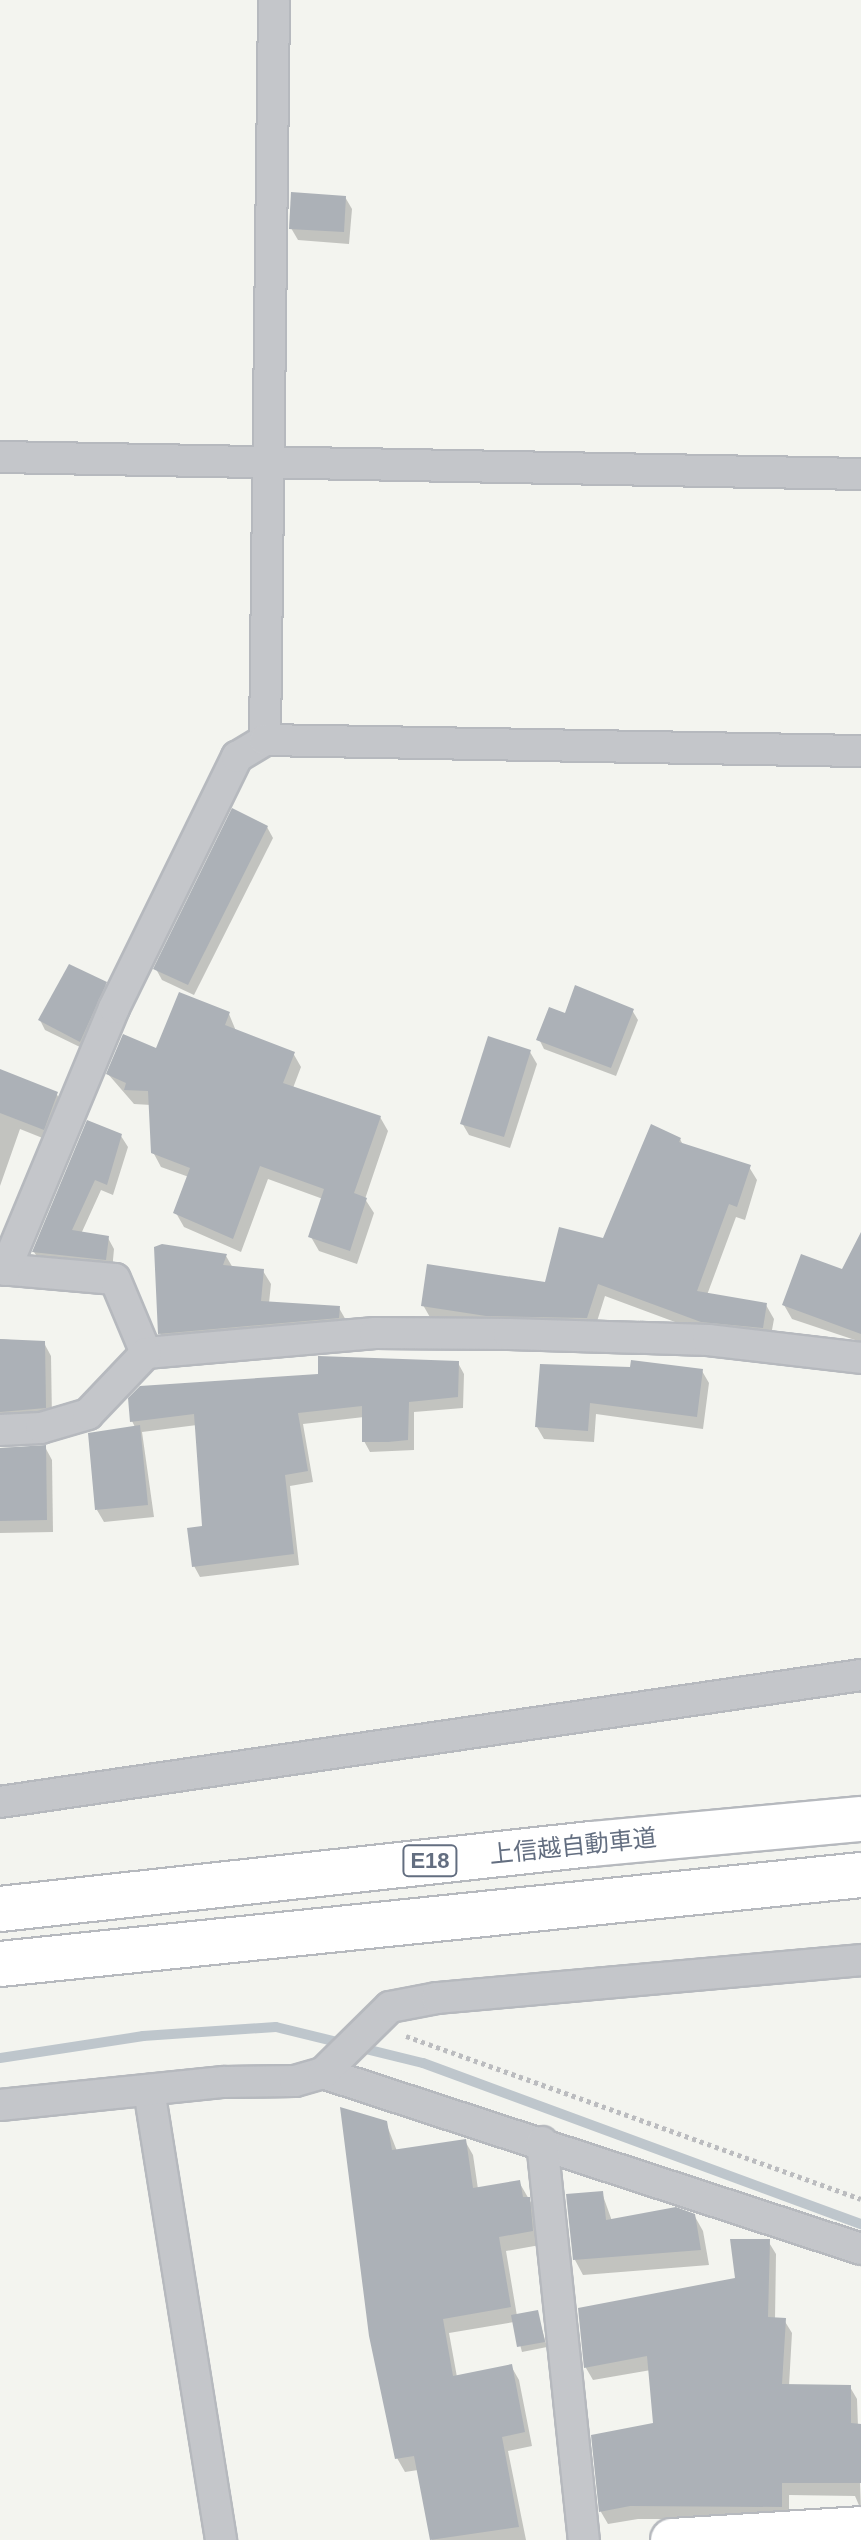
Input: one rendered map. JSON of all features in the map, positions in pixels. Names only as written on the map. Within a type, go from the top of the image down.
[{"type":"highway","name":"上信越自動車道","points":[[0,1909],[576,1845],[861,1819]]},
{"type":"highway","name":"E18","points":[[0,1964],[861,1875]]},
{"type":"main road","points":[[672,2540],[861,2528]]},
{"type":"street","points":[[265,740],[264,461],[274,0]]},
{"type":"street","points":[[0,457],[861,474]]},
{"type":"street","points":[[146,1353],[115,1279],[3,1270],[114,1008],[237,757],[265,740],[861,751]]},
{"type":"street","points":[[0,1430],[41,1428],[88,1414],[146,1353],[375,1333],[708,1340],[861,1358]]},
{"type":"street","points":[[0,1802],[861,1675]]},
{"type":"street","points":[[0,2105],[149,2090],[295,2081],[328,2068],[390,2007],[437,1998],[861,1960]]},
{"type":"street","points":[[328,2068],[861,2249]]},
{"type":"street","points":[[149,2090],[221,2540]]},
{"type":"street","points":[[542,2142],[584,2540]]},
{"type":"path","points":[[368,2029],[861,2199]]},
{"type":"building","points":[[291,192],[346,196],[344,232],[289,229]]},
{"type":"building","points":[[232,808],[268,826],[188,985],[153,969]]},
{"type":"building","points":[[69,964],[107,982],[80,1042],[38,1020]]},
{"type":"building","points":[[575,985],[634,1009],[611,1068],[536,1040],[549,1007],[565,1013]]},
{"type":"building","points":[[179,992],[230,1012],[225,1025],[295,1052],[283,1083],[381,1116],[354,1193],[367,1198],[350,1251],[308,1237],[324,1189],[260,1166],[233,1239],[173,1213],[190,1168],[151,1153],[148,1091],[124,1090],[126,1083],[106,1074],[123,1034],[156,1048]]},
{"type":"building","points":[[488,1036],[531,1050],[504,1137],[460,1124]]},
{"type":"building","points":[[0,1069],[58,1092],[44,1130],[0,1113]]},
{"type":"building","points":[[87,1120],[122,1134],[107,1185],[95,1180],[72,1230],[109,1236],[106,1260],[32,1252]]},
{"type":"building","points":[[651,1124],[681,1138],[679,1142],[751,1165],[737,1207],[729,1204],[697,1291],[767,1303],[763,1328],[701,1322],[598,1284],[587,1318],[486,1316],[421,1306],[427,1264],[545,1282],[559,1227],[603,1238]]},
{"type":"building","points":[[861,1232],[861,1334],[782,1305],[801,1254],[842,1269]]},
{"type":"building","points":[[162,1244],[227,1254],[223,1265],[264,1269],[261,1301],[340,1306],[339,1318],[158,1334],[154,1247]]},
{"type":"building","points":[[0,1339],[45,1341],[46,1408],[0,1412]]},
{"type":"building","points":[[318,1356],[459,1361],[458,1397],[409,1402],[408,1440],[388,1442],[362,1442],[362,1406],[298,1413],[308,1471],[285,1475],[294,1554],[192,1567],[187,1528],[202,1526],[194,1414],[130,1422],[128,1398],[140,1386],[318,1374]]},
{"type":"building","points":[[631,1360],[703,1369],[697,1417],[590,1403],[588,1431],[535,1427],[540,1364],[630,1367]]},
{"type":"building","points":[[140,1425],[148,1505],[95,1510],[88,1433]]},
{"type":"building","points":[[46,1445],[47,1520],[0,1521],[0,1448]]},
{"type":"building","points":[[340,2107],[387,2121],[392,2150],[466,2139],[473,2188],[520,2180],[523,2197],[530,2197],[533,2231],[499,2237],[511,2307],[443,2319],[453,2376],[512,2364],[525,2432],[502,2437],[519,2527],[430,2540],[414,2456],[395,2459],[369,2336]]},
{"type":"building","points":[[603,2191],[606,2220],[676,2207],[695,2214],[701,2250],[573,2260],[566,2194]]},
{"type":"building","points":[[730,2239],[770,2239],[768,2317],[786,2318],[782,2384],[851,2385],[851,2423],[861,2424],[861,2483],[782,2483],[782,2507],[630,2506],[599,2512],[591,2435],[653,2423],[647,2356],[584,2368],[578,2308],[735,2278]]},
{"type":"building","points":[[538,2310],[545,2342],[517,2347],[511,2315]]},
{"type":"waterway","points":[[0,2058],[143,2036],[276,2027],[423,2063],[861,2224]]}]
